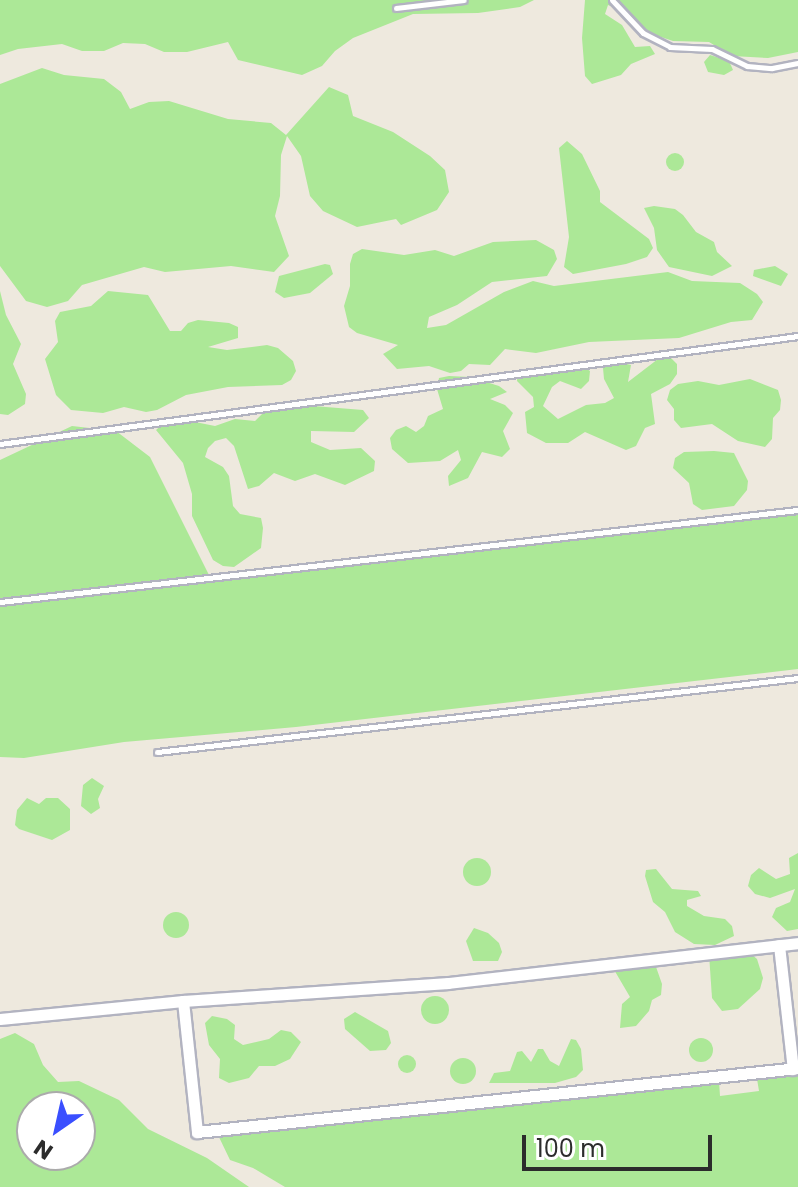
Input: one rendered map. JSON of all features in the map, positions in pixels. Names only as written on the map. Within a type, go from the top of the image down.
[{"type":"street","points":[[0,1019],[183,1001],[448,983],[798,943]]},
{"type":"street","points":[[183,1001],[197,1132],[795,1068],[779,945]]},
{"type":"lane","points":[[396,8],[464,0]]},
{"type":"lane","points":[[612,0],[643,33],[670,47],[712,49],[747,66],[772,68],[798,63]]},
{"type":"lane","points":[[0,444],[798,336]]},
{"type":"lane","points":[[0,602],[798,510]]},
{"type":"lane","points":[[157,752],[798,678]]},
{"type":"green space","points":[[0,0],[534,0],[520,7],[478,13],[413,14],[353,38],[335,51],[322,66],[302,75],[238,60],[228,42],[187,52],[164,52],[145,44],[123,43],[104,51],[82,51],[62,44],[18,49],[0,55]]},
{"type":"green space","points":[[585,0],[798,0],[798,52],[768,58],[732,56],[709,42],[673,41],[640,30],[624,12],[608,5],[605,14],[622,25],[635,47],[650,46],[655,54],[631,64],[621,75],[592,84],[585,76],[582,38]]},
{"type":"green space","points":[[710,55],[729,61],[733,70],[724,75],[708,72],[704,62]]},
{"type":"green space","points":[[42,68],[64,75],[104,79],[121,92],[130,109],[149,102],[169,101],[228,119],[271,123],[286,135],[329,87],[348,95],[353,116],[393,132],[430,156],[445,170],[449,192],[437,210],[401,225],[396,219],[357,227],[323,211],[310,196],[301,156],[287,136],[281,155],[280,196],[275,216],[289,256],[274,272],[231,266],[165,272],[144,267],[82,285],[68,301],[47,307],[26,301],[0,266],[0,84]]},
{"type":"green space","points":[[567,141],[582,154],[600,191],[600,202],[649,239],[653,248],[647,257],[573,274],[564,267],[569,237],[559,148]]},
{"type":"green space","points":[[675,153],[684,162],[675,171],[666,162]]},
{"type":"green space","points":[[644,208],[675,209],[683,215],[696,232],[714,242],[717,252],[732,266],[712,276],[669,267],[657,250],[654,228]]},
{"type":"green space","points":[[536,240],[554,250],[557,259],[547,276],[492,282],[457,305],[429,317],[427,328],[446,325],[504,292],[533,281],[554,286],[668,272],[692,281],[740,283],[763,302],[752,320],[731,322],[679,338],[589,342],[536,353],[505,349],[490,365],[469,364],[461,371],[450,373],[429,366],[397,369],[383,354],[398,345],[357,333],[349,327],[344,306],[350,286],[350,264],[353,254],[362,249],[404,255],[435,250],[454,256],[493,242]]},
{"type":"green space","points":[[330,265],[333,274],[310,293],[284,298],[275,292],[279,276]]},
{"type":"green space","points":[[775,266],[788,274],[781,286],[753,276],[754,270]]},
{"type":"green space","points":[[0,291],[6,315],[21,344],[13,364],[26,394],[25,404],[8,415],[0,414]]},
{"type":"green space","points":[[108,291],[148,295],[170,331],[181,331],[188,323],[198,320],[229,323],[238,327],[238,338],[208,347],[227,350],[267,345],[278,348],[293,361],[296,371],[291,380],[282,385],[228,387],[186,395],[157,410],[146,412],[124,407],[103,413],[71,410],[56,395],[45,359],[58,342],[55,321],[60,312],[91,306]]},
{"type":"green space","points":[[670,357],[677,364],[677,374],[670,384],[651,394],[655,424],[645,428],[636,446],[626,450],[585,432],[568,443],[546,443],[527,433],[525,412],[534,407],[533,397],[517,381],[518,371],[539,372],[581,365],[590,371],[589,381],[581,389],[560,381],[552,387],[543,406],[558,419],[586,405],[605,403],[614,398],[604,379],[603,368],[611,360],[631,365],[628,382],[658,359]]},
{"type":"green space","points":[[470,377],[499,386],[507,392],[490,399],[505,405],[513,413],[503,431],[510,449],[502,457],[482,452],[468,478],[449,486],[448,476],[461,460],[458,450],[440,461],[408,463],[392,449],[390,438],[396,430],[406,426],[416,432],[424,426],[428,416],[443,409],[437,389],[439,378]]},
{"type":"green space","points":[[750,379],[778,390],[781,400],[780,410],[773,418],[772,439],[765,447],[738,441],[712,424],[681,428],[674,420],[674,409],[667,400],[670,390],[678,384],[698,381],[719,385]]},
{"type":"green space","points":[[270,406],[363,410],[369,418],[354,432],[311,431],[311,442],[330,450],[361,448],[375,461],[374,471],[345,485],[315,474],[295,481],[274,473],[259,486],[248,489],[234,446],[226,438],[215,441],[205,457],[223,467],[229,476],[233,506],[240,514],[261,518],[263,528],[261,548],[234,567],[223,566],[213,560],[192,516],[192,494],[183,463],[156,430],[164,423],[195,422],[215,426],[235,419],[255,421]]},
{"type":"green space","points":[[72,426],[116,431],[150,457],[210,577],[798,513],[798,669],[296,727],[124,742],[24,758],[0,757],[0,460]]},
{"type":"green space","points":[[684,452],[734,453],[748,481],[747,490],[734,506],[702,510],[693,504],[689,483],[673,468],[675,458]]},
{"type":"green space","points":[[92,778],[104,786],[98,799],[100,808],[91,814],[81,806],[83,785]]},
{"type":"green space","points":[[27,798],[39,804],[46,798],[58,798],[70,809],[70,830],[52,840],[19,829],[15,825],[17,810]]},
{"type":"green space","points":[[798,853],[798,929],[787,931],[772,917],[776,908],[790,902],[795,889],[770,898],[755,894],[748,886],[751,875],[759,868],[776,879],[790,874],[789,858]]},
{"type":"green space","points":[[477,858],[487,862],[491,872],[487,882],[477,886],[467,882],[463,872],[467,862]]},
{"type":"green space","points":[[656,869],[672,889],[698,891],[701,896],[687,900],[687,906],[704,916],[725,919],[732,926],[734,936],[715,945],[694,944],[675,932],[665,912],[653,902],[645,876],[646,870]]},
{"type":"green space","points":[[176,912],[185,916],[189,925],[185,934],[176,938],[167,934],[163,925],[167,916]]},
{"type":"green space","points":[[474,928],[488,933],[499,943],[502,952],[498,961],[473,961],[466,941]]},
{"type":"green space","points":[[745,949],[757,959],[763,978],[760,989],[738,1009],[722,1011],[712,998],[709,954]]},
{"type":"green space","points":[[655,964],[662,984],[661,995],[652,1000],[649,1011],[636,1026],[620,1028],[622,1004],[630,997],[613,968]]},
{"type":"green space","points":[[435,996],[445,1000],[449,1010],[445,1020],[435,1024],[425,1020],[421,1010],[425,1000]]},
{"type":"green space","points":[[355,1012],[388,1031],[391,1043],[386,1050],[370,1051],[345,1029],[344,1019]]},
{"type":"green space","points":[[212,1016],[227,1019],[235,1025],[234,1039],[243,1045],[269,1039],[281,1030],[291,1032],[301,1042],[290,1059],[275,1066],[259,1066],[249,1078],[229,1083],[219,1078],[220,1059],[209,1045],[205,1023]]},
{"type":"green space","points":[[15,1033],[34,1044],[43,1065],[58,1082],[79,1081],[119,1100],[148,1129],[207,1158],[249,1187],[0,1187],[0,1039]]},
{"type":"green space","points":[[701,1038],[712,1045],[713,1050],[706,1061],[701,1062],[690,1055],[689,1050],[696,1039]]},
{"type":"green space","points":[[571,1039],[576,1040],[581,1049],[583,1070],[576,1077],[555,1083],[489,1083],[494,1073],[510,1071],[517,1052],[522,1051],[531,1062],[538,1049],[543,1049],[550,1061],[559,1066]]},
{"type":"green space","points":[[403,1055],[411,1055],[416,1064],[414,1071],[403,1073],[398,1068],[398,1060]]},
{"type":"green space","points":[[463,1058],[472,1062],[476,1071],[472,1080],[463,1084],[454,1080],[450,1071],[454,1062]]},
{"type":"green space","points":[[798,1070],[798,1187],[285,1187],[253,1168],[230,1160],[218,1135],[719,1081],[720,1096],[759,1091],[756,1073]]}]
